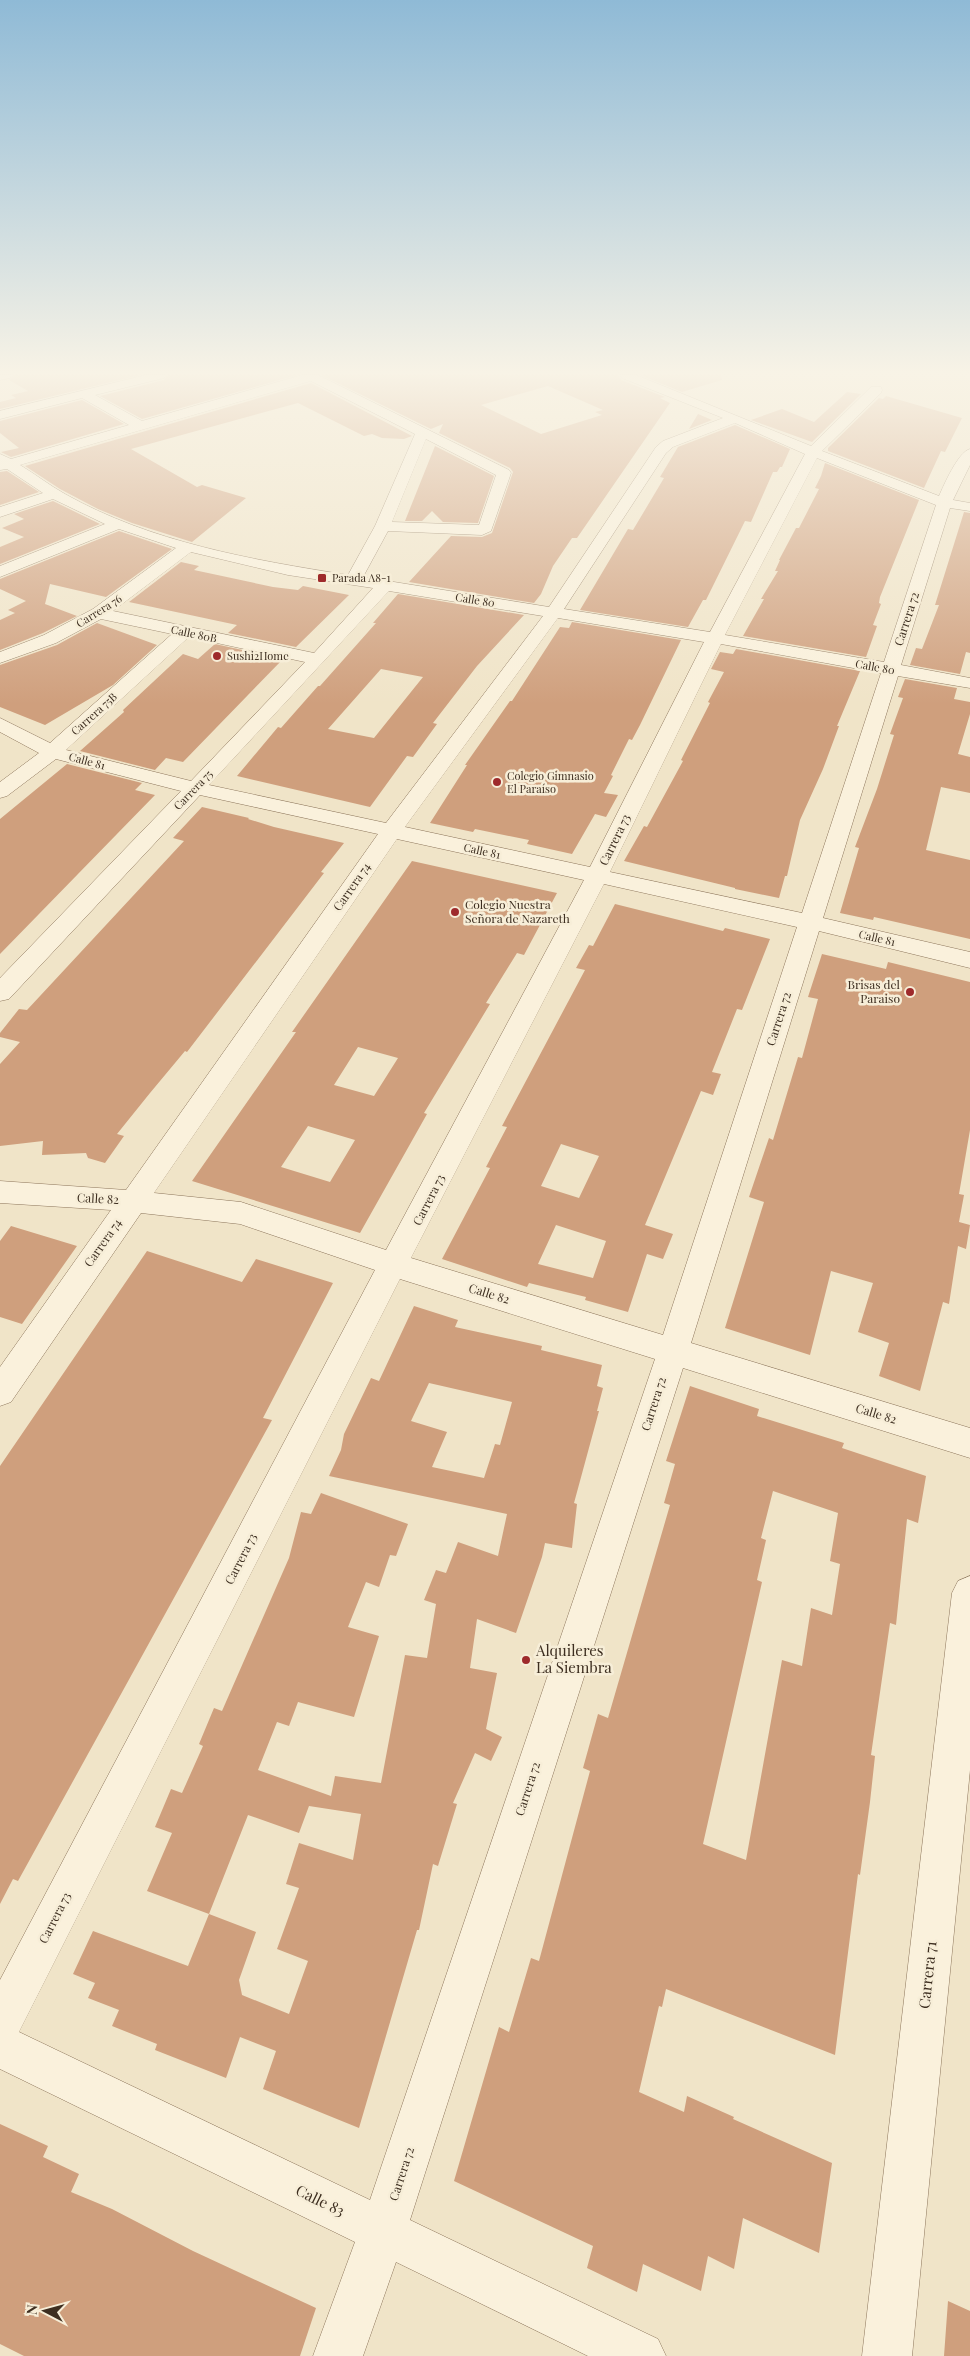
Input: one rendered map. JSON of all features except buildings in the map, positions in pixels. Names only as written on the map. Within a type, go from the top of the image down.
[{"type":"street","name":"Calle 80","points":[[40,485],[54,494],[118,524],[188,547],[288,570],[715,638],[970,683]]},
{"type":"street","points":[[354,580],[383,526],[400,485]]},
{"type":"street","points":[[383,526],[479,531],[486,528],[501,485]]},
{"type":"street","name":"Carrera 74","points":[[0,1392],[391,832],[554,612],[638,485]]},
{"type":"street","name":"Carrera 73","points":[[0,2024],[597,876],[715,638],[796,485]]},
{"type":"street","points":[[903,485],[957,505]]},
{"type":"street","name":"Carrera 72","points":[[338,2356],[383,2232],[672,1350],[891,670],[957,505],[954,485]]},
{"type":"street","points":[[0,512],[54,494]]},
{"type":"street","points":[[0,572],[118,524]]},
{"type":"street","name":"Carrera 76","points":[[0,658],[50,639],[99,613],[188,547]]},
{"type":"street","name":"Carrera 75","points":[[0,993],[318,659],[384,586]]},
{"type":"street","name":"Calle 80B","points":[[99,613],[318,659]]},
{"type":"street","name":"Carrera 75B","points":[[0,792],[52,752],[184,632]]},
{"type":"street","name":"Calle 81","points":[[0,724],[52,752],[195,788],[809,922],[970,960]]},
{"type":"street","name":"Calle 82","points":[[0,1192],[132,1201],[241,1213],[394,1265],[970,1443]]},
{"type":"street","name":"Carrera 71","points":[[887,2356],[970,1593]]},
{"type":"street","name":"Calle 83","points":[[0,2046],[641,2356]]},
{"type":"place","name":"Parada A8-1","points":[[322,578]]},
{"type":"place","name":"Sushi2Home","points":[[217,656]]},
{"type":"place","name":"Colegio Gimnasio El Paraíso","points":[[497,782]]},
{"type":"place","name":"Colegio Nuestra Señora de Nazareth","points":[[455,912]]},
{"type":"place","name":"Brisas del Paraiso","points":[[910,992]]},
{"type":"place","name":"Alquileres La Siembra","points":[[526,1660]]}]
